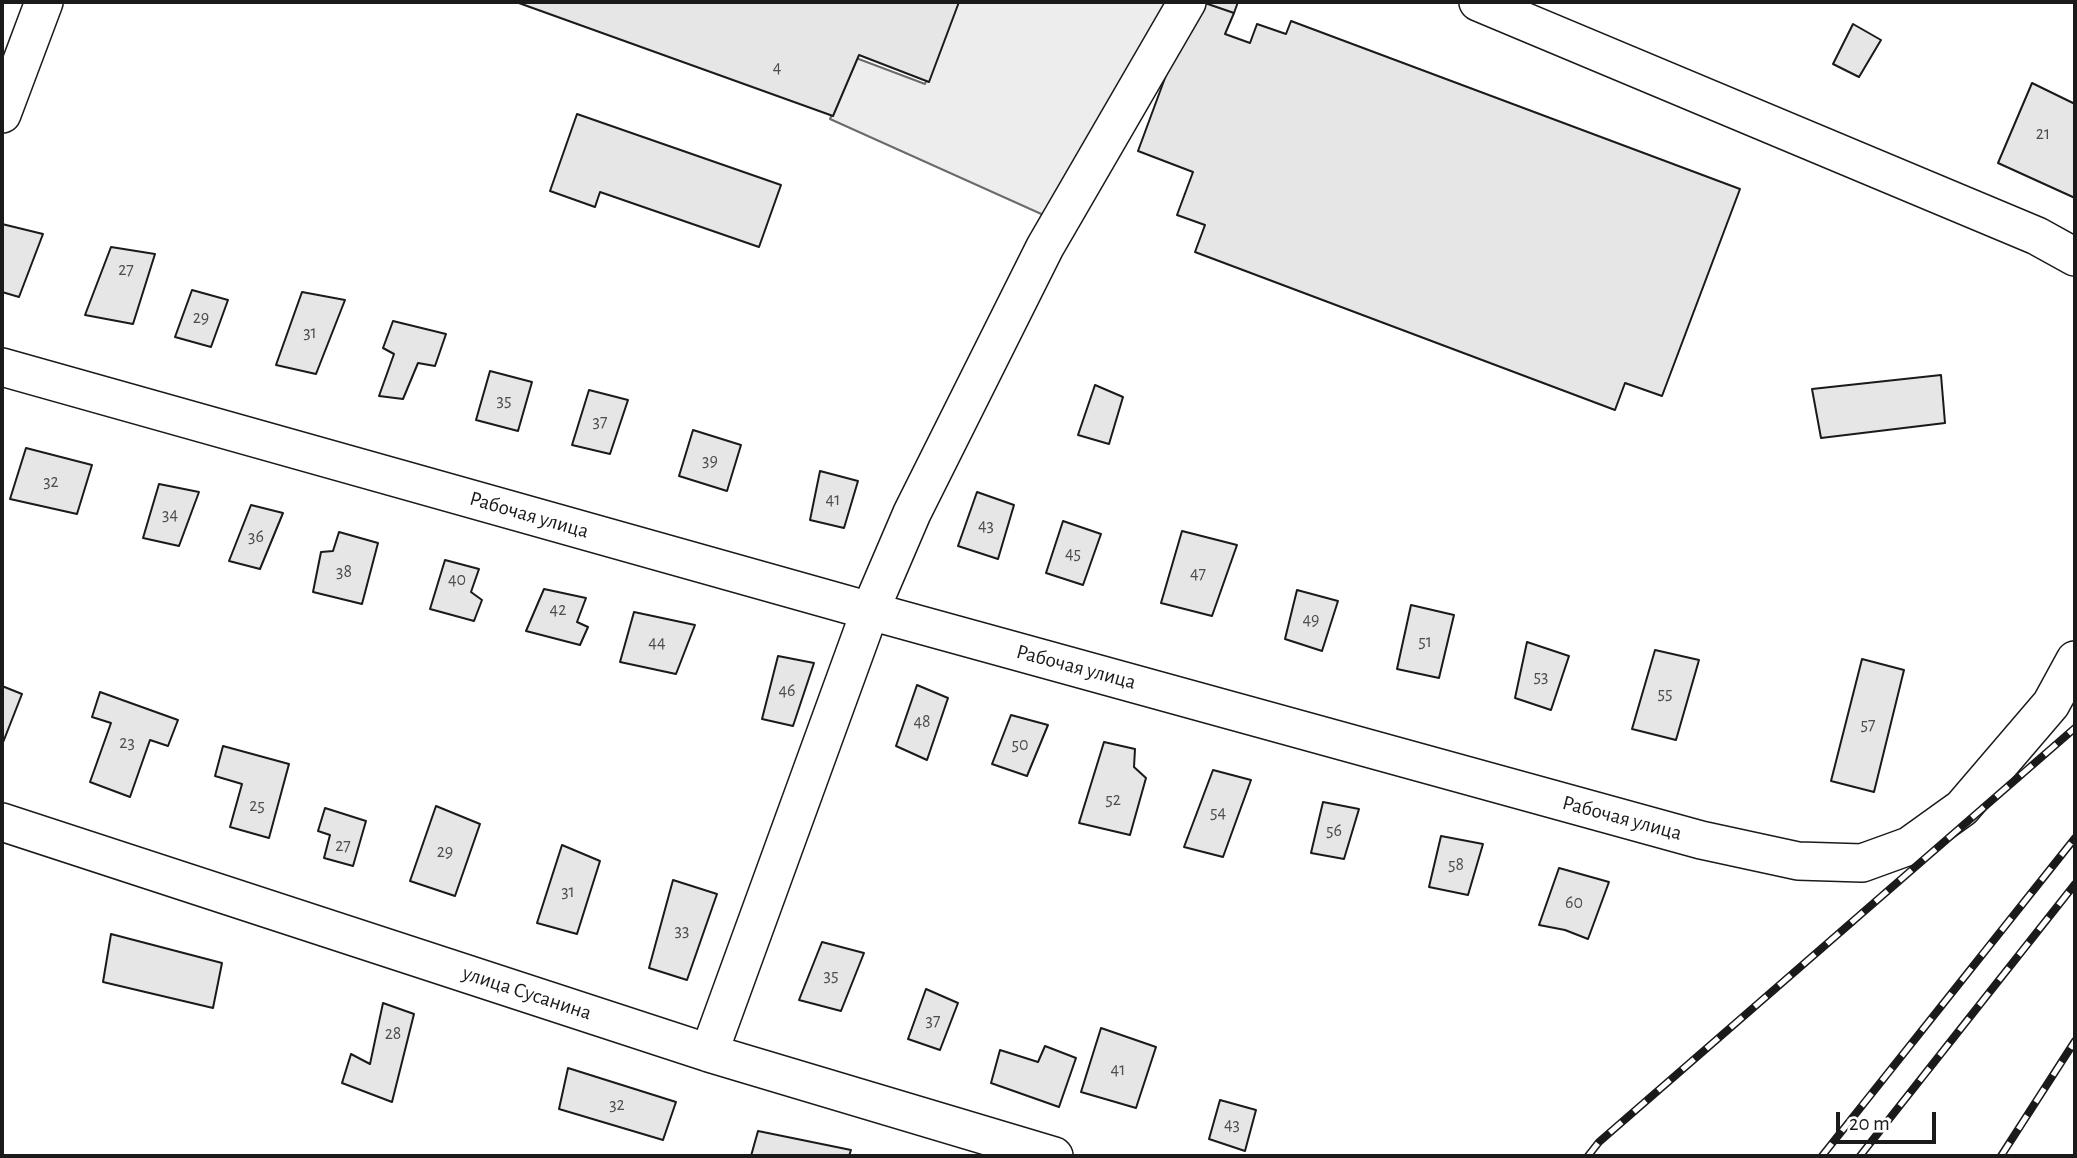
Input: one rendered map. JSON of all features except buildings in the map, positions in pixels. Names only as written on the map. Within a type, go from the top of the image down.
[{"type":"street","points":[[2,114],[44,2]]},
{"type":"street","points":[[709,1053],[870,611],[912,513],[1045,247],[1187,2]]},
{"type":"street","points":[[1478,2],[2024,231],[2075,257]]},
{"type":"street","name":"Рабочая улица","points":[[2,367],[870,611],[1701,840],[1798,861],[1862,863],[1909,846],[1962,808],[2051,704],[2075,660]]},
{"type":"street","name":"улица Сусанина","points":[[2,822],[709,1053],[1054,1156]]},
{"type":"shaded area","points":[[957,2],[1166,2],[1068,226],[830,119],[856,58],[925,84]]},
{"type":"railway","points":[[1588,1156],[1599,1142],[2075,728]]},
{"type":"railway","points":[[1822,1156],[2075,838]]},
{"type":"railway","points":[[1860,1156],[2075,884]]},
{"type":"railway","points":[[2001,1156],[2075,1041]]}]
